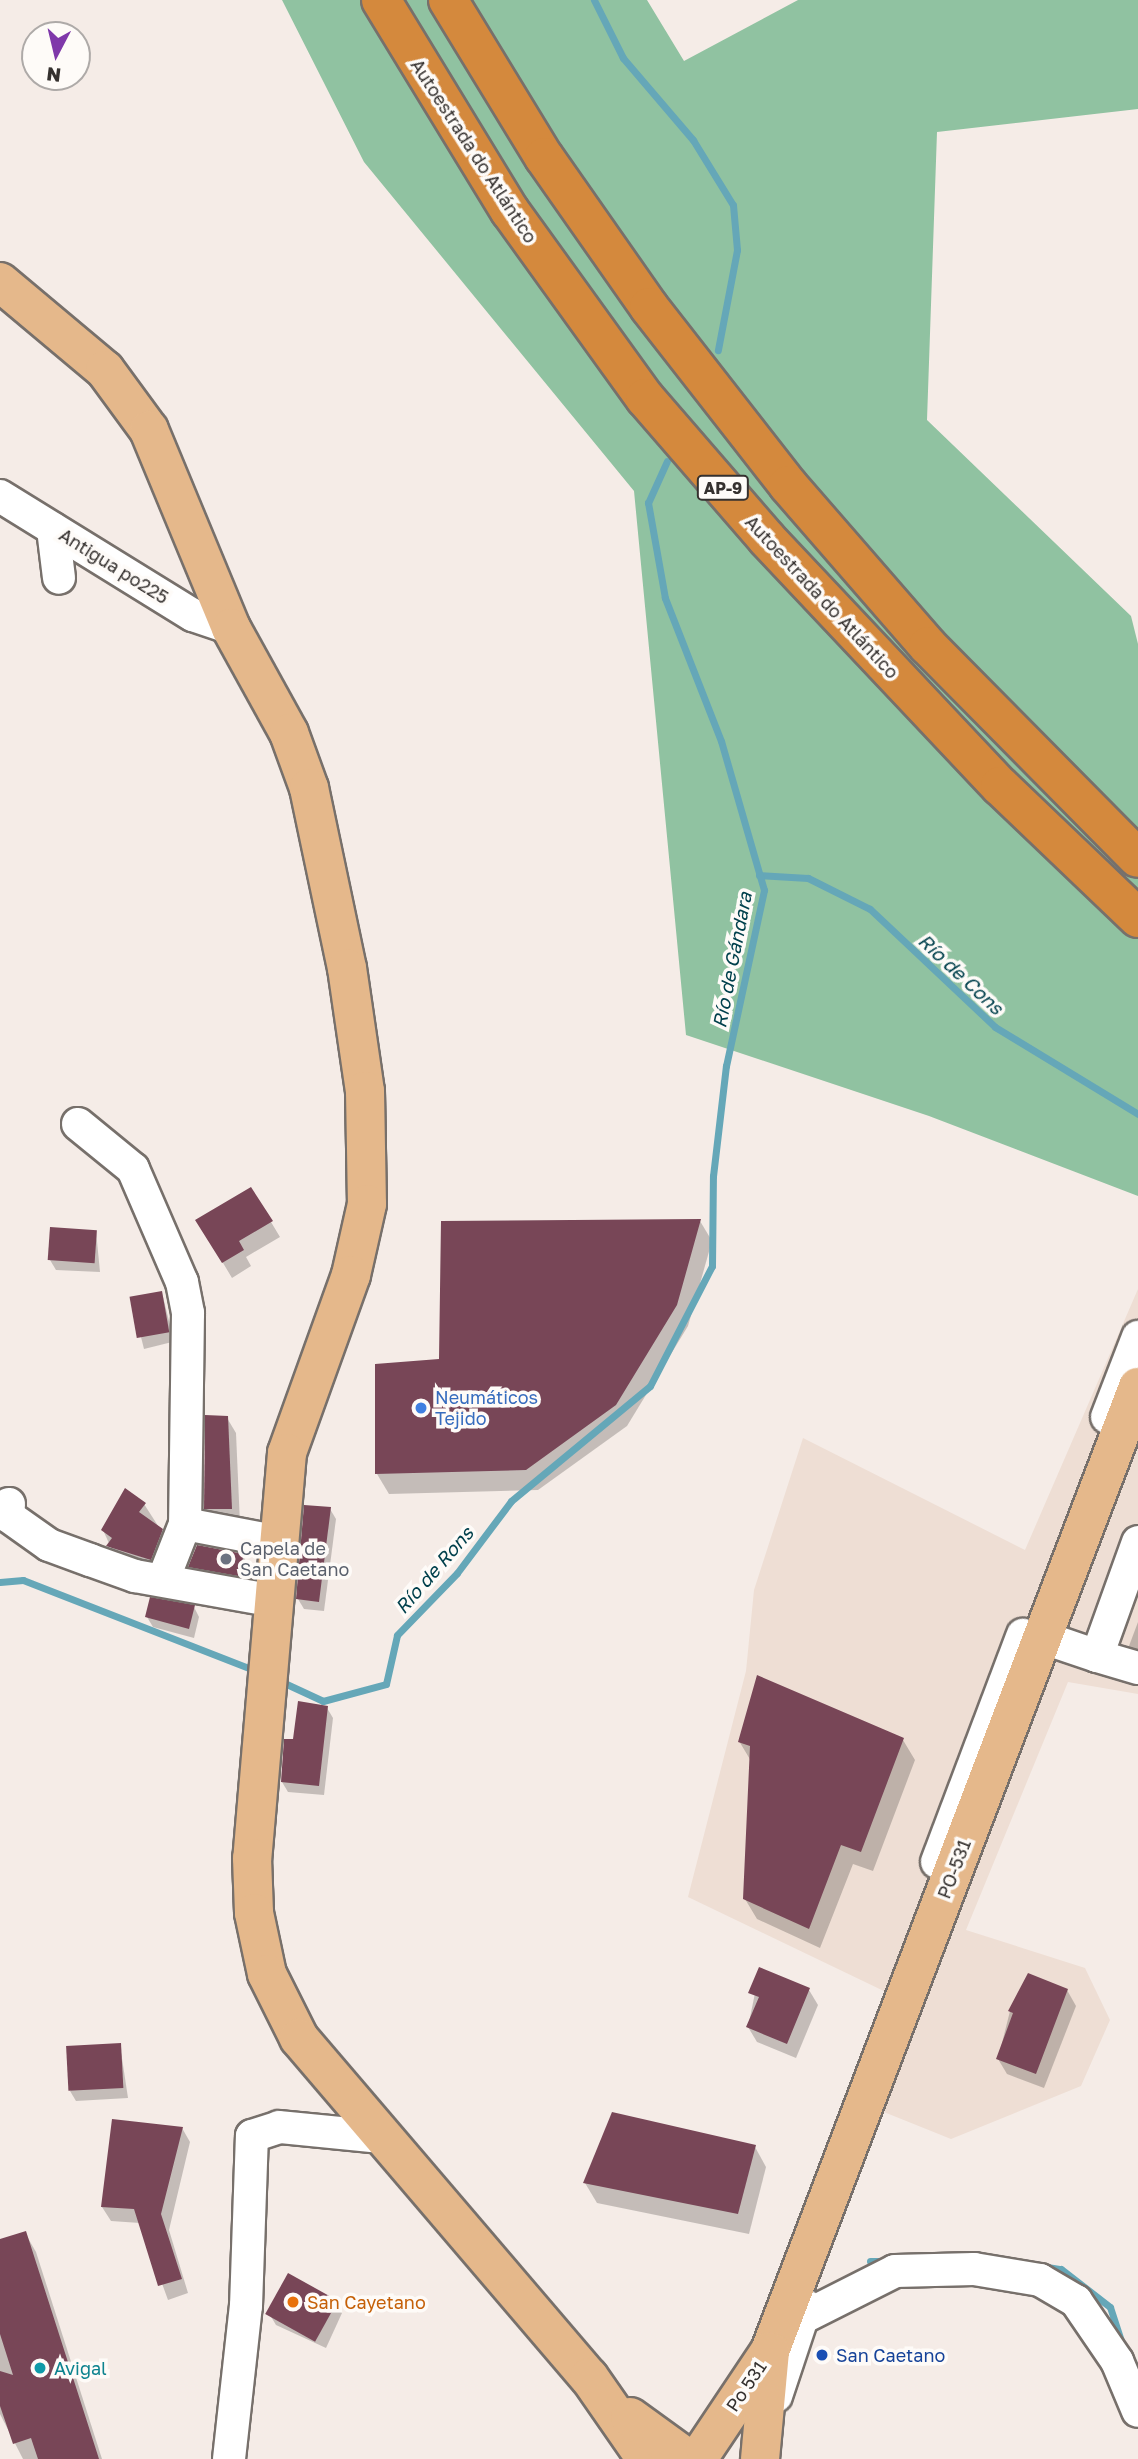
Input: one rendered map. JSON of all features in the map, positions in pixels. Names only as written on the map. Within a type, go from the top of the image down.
[{"type":"highway","name":"Autoestrada do Atlántico","points":[[381,0],[510,211],[645,398],[767,539],[1000,786],[1138,918]]},
{"type":"highway","name":"AP-9","points":[[448,0],[626,275],[788,485],[928,646],[1138,858]]},
{"type":"main road","points":[[0,282],[69,337],[137,410],[231,628],[276,703],[309,788],[347,968],[368,1132],[363,1232],[293,1426],[279,1542],[251,1887],[258,1940],[283,2014],[381,2137],[597,2388],[646,2459]]},
{"type":"main road","name":"PO-531","points":[[769,2351],[1138,1387]]},
{"type":"main road","name":"Po 531","points":[[693,2455],[726,2416],[769,2351]]},
{"type":"main road","name":"Po 531","points":[[763,2442],[769,2351]]},
{"type":"main road","points":[[597,2388],[665,2447],[693,2455],[726,2448],[744,2459]]},
{"type":"street","name":"Antigua po225","points":[[0,496],[193,615],[231,628]]},
{"type":"street","points":[[53,529],[59,578]]},
{"type":"street","points":[[78,1124],[132,1169],[182,1282],[192,1333],[185,1524],[163,1580]]},
{"type":"street","name":"PO-531","points":[[726,2416],[1138,1337]]},
{"type":"street","name":"PO-531","points":[[763,2442],[802,2318],[1008,1756],[1059,1643],[1138,1436]]},
{"type":"street","points":[[9,1504],[8,1516],[49,1545],[163,1580],[275,1601]]},
{"type":"street","points":[[185,1524],[279,1542]]},
{"type":"street","points":[[1097,1656],[1138,1542]]},
{"type":"street","points":[[1059,1643],[1138,1668]]},
{"type":"street","points":[[229,2459],[246,2306],[252,2136],[279,2127],[381,2137]]},
{"type":"street","points":[[802,2318],[895,2271],[952,2267],[1040,2280],[1076,2301],[1117,2361],[1138,2411]]},
{"type":"shaded area","points":[[1138,1289],[1138,1694],[1068,1682],[966,1930],[1085,1968],[1110,2020],[1081,2086],[951,2139],[849,2098],[888,1993],[688,1897],[746,1671],[754,1590],[803,1438],[1025,1550]]},
{"type":"green space","points":[[282,0],[647,0],[684,61],[798,0],[1138,0],[1138,109],[937,132],[927,420],[1131,616],[1138,644],[1138,1196],[929,1116],[686,1035],[634,491],[364,162]]},
{"type":"building","points":[[251,1187],[273,1221],[239,1241],[244,1250],[222,1263],[195,1220]]},
{"type":"building","points":[[701,1219],[677,1305],[616,1405],[526,1470],[375,1474],[375,1364],[439,1359],[441,1221]]},
{"type":"building","points":[[50,1227],[97,1230],[95,1263],[48,1260]]},
{"type":"building","points":[[162,1291],[169,1332],[137,1338],[130,1297]]},
{"type":"building","points":[[205,1415],[228,1416],[232,1509],[204,1509]]},
{"type":"building","points":[[125,1488],[146,1503],[139,1512],[163,1529],[151,1560],[106,1546],[112,1538],[101,1530]]},
{"type":"building","points":[[304,1505],[331,1507],[319,1602],[296,1599]]},
{"type":"building","name":"Capela de San Caetano","points":[[197,1545],[244,1554],[238,1576],[188,1567]]},
{"type":"building","points":[[150,1597],[195,1605],[189,1629],[145,1617]]},
{"type":"building","points":[[757,1675],[904,1738],[861,1852],[841,1845],[809,1929],[743,1899],[750,1746],[738,1742]]},
{"type":"building","points":[[298,1701],[328,1706],[319,1786],[281,1782],[284,1739],[293,1739]]},
{"type":"building","points":[[759,1967],[810,1988],[787,2044],[746,2027],[759,1997],[748,1993]]},
{"type":"building","points":[[1028,1973],[1068,1989],[1036,2074],[996,2059],[1013,2013],[1008,2011]]},
{"type":"building","points":[[121,2043],[123,2088],[68,2091],[66,2046]]},
{"type":"building","points":[[612,2112],[756,2145],[738,2214],[583,2183]]},
{"type":"building","points":[[112,2119],[183,2127],[161,2214],[182,2279],[158,2286],[134,2209],[101,2207]]},
{"type":"building","name":"Avigal","points":[[26,2231],[99,2459],[38,2459],[31,2438],[13,2444],[0,2406],[0,2371],[13,2375],[0,2334],[0,2239]]},
{"type":"building","points":[[288,2273],[338,2301],[315,2342],[265,2314]]},
{"type":"waterway","name":"Río de Gándara","points":[[594,0],[623,58],[693,140],[733,205],[737,250],[718,350]]},
{"type":"waterway","name":"Río de Gándara","points":[[280,1681],[323,1701],[386,1684],[397,1635],[457,1573],[511,1501],[650,1386],[712,1266],[713,1176],[726,1066],[764,890],[721,741],[665,598],[648,503],[667,461]]},
{"type":"waterway","name":"Río de Cons","points":[[759,875],[808,878],[870,909],[995,1027],[1138,1114]]},
{"type":"waterway","name":"Río de Rons","points":[[0,1582],[23,1580],[256,1671]]},
{"type":"waterway","points":[[870,2261],[887,2261]]},
{"type":"waterway","points":[[1041,2266],[1061,2269],[1110,2307],[1122,2344]]},
{"type":"place","name":"Neumáticos Tejido","points":[[421,1408]]},
{"type":"place","name":"Capela de San Caetano","points":[[226,1559]]},
{"type":"place","name":"San Cayetano","points":[[293,2302]]},
{"type":"place","name":"San Caetano","points":[[822,2355]]},
{"type":"place","name":"Avigal","points":[[40,2368]]}]
